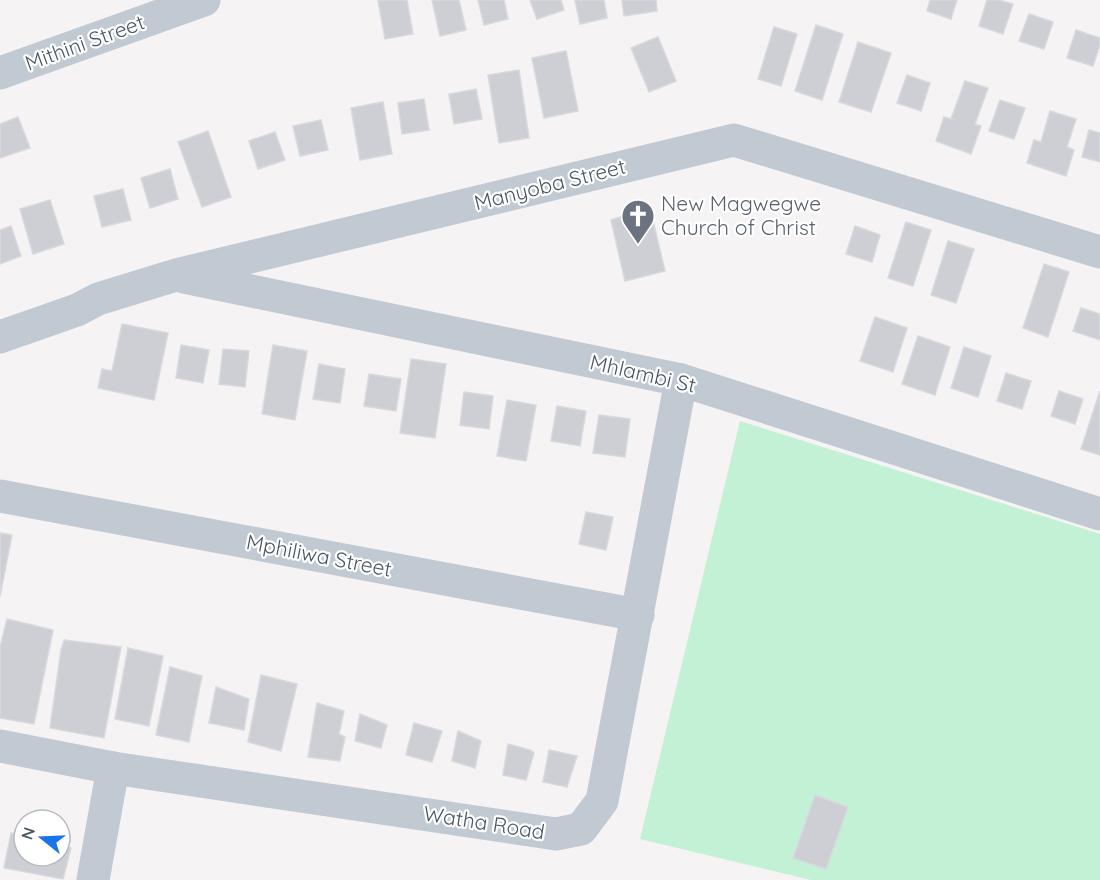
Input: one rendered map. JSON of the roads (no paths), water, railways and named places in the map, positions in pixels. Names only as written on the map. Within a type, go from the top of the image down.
[{"type":"street","name":"Mithini Street","points":[[0,73],[204,0]]},
{"type":"street","name":"Manyoba Street","points":[[0,337],[77,310],[98,299],[176,275],[734,141],[1100,252]]},
{"type":"street","name":"Mhlambi St","points":[[176,275],[681,380],[1100,514]]},
{"type":"street","name":"Watha Road","points":[[0,746],[113,768],[556,834],[581,829],[602,801],[681,380]]},
{"type":"street","name":"Mphiliwa Street","points":[[0,496],[638,615]]},
{"type":"street","points":[[93,880],[113,768]]},
{"type":"place","name":"New Magwegwe Church of Christ","points":[[638,245]]}]
